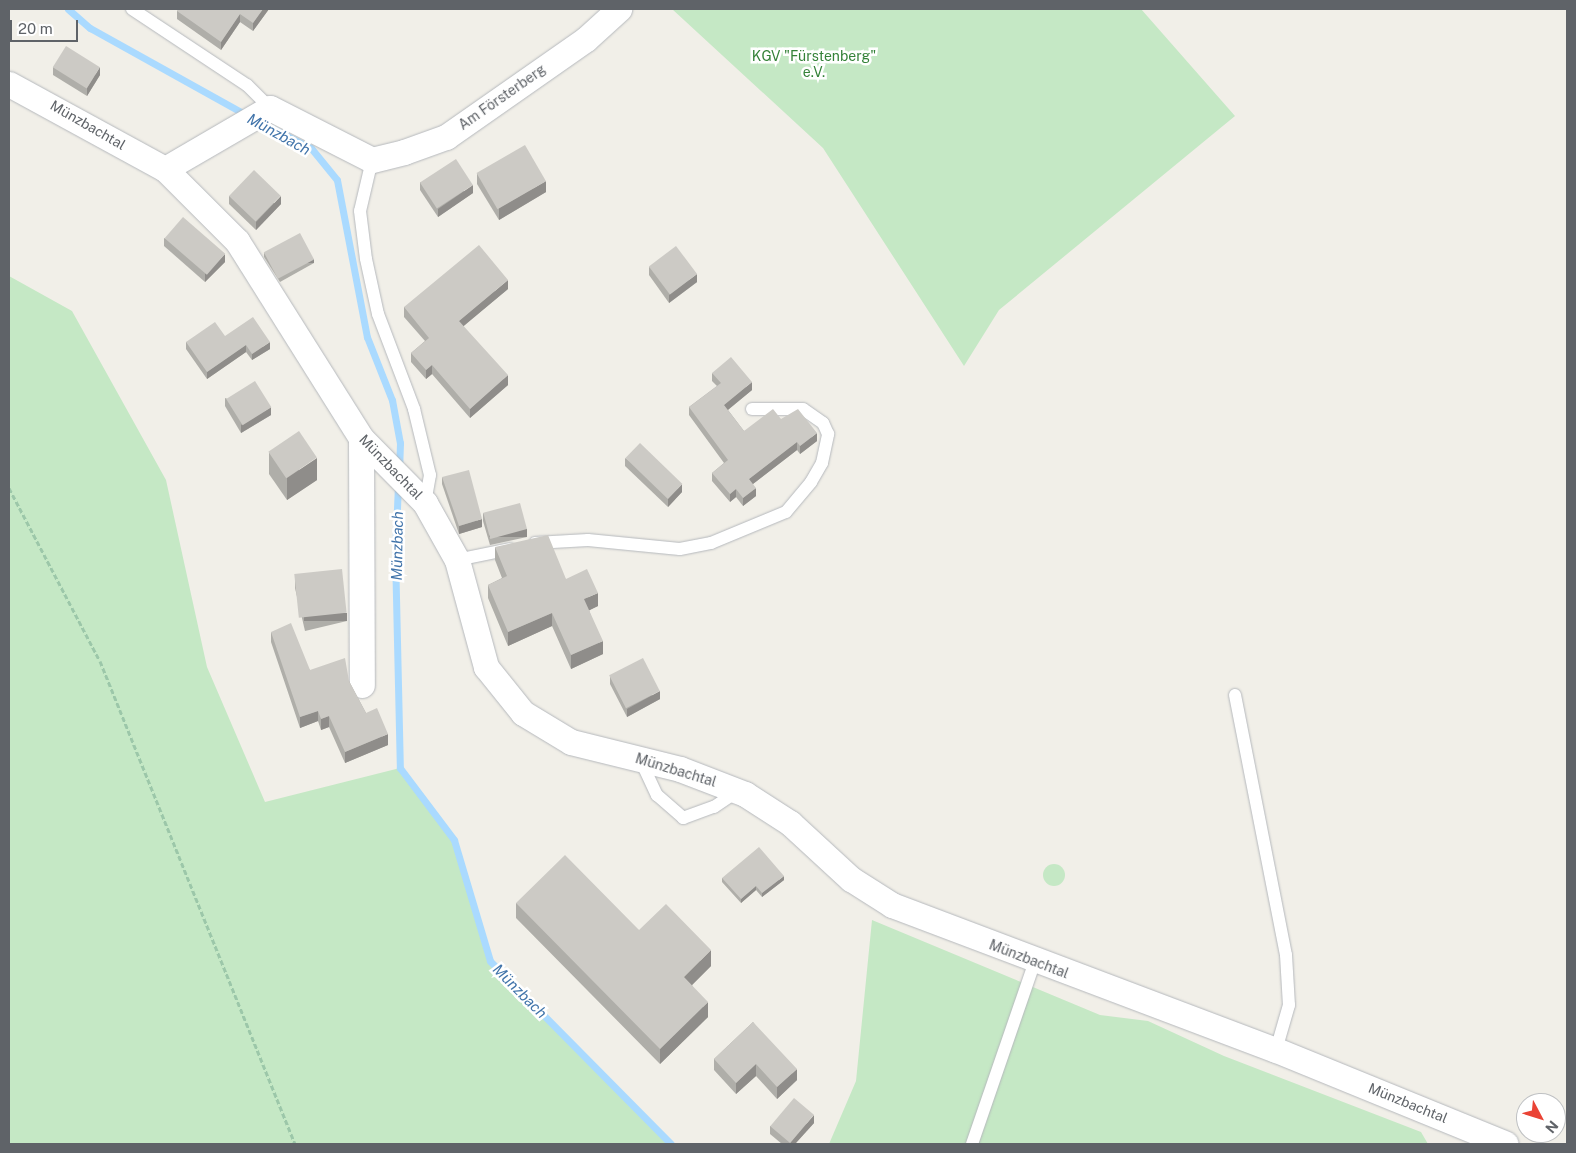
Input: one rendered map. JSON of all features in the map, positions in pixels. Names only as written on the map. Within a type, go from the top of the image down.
[{"type":"street","name":"Am Försterberg","points":[[372,160],[446,137],[586,39],[620,9]]},
{"type":"street","name":"Münzbachtal","points":[[9,84],[165,169],[236,240],[361,438],[420,497],[456,560],[486,667],[523,713],[572,742],[640,759],[738,791],[790,823],[851,879],[892,905],[1035,962],[1276,1050],[1506,1144]]},
{"type":"street","points":[[165,169],[265,112],[372,160]]},
{"type":"street","points":[[361,438],[362,685]]},
{"type":"lane","points":[[132,9],[247,85],[265,112]]},
{"type":"lane","points":[[372,160],[360,211],[366,259],[378,314],[414,408],[430,475],[420,497]]},
{"type":"lane","points":[[456,560],[555,539],[680,550],[711,543],[786,512],[812,482],[822,462],[828,434],[823,422],[803,409],[752,409]]},
{"type":"lane","points":[[1235,695],[1286,955],[1290,1005],[1276,1050]]},
{"type":"lane","points":[[640,759],[657,794],[683,818],[714,807],[738,791]]},
{"type":"lane","points":[[972,1144],[1035,962]]},
{"type":"path","points":[[9,488],[100,661],[295,1144]]},
{"type":"green space","name":"KGV \"Fürstenberg\" e.V.","points":[[672,9],[1141,9],[1235,116],[999,310],[964,366],[823,148]]},
{"type":"green space","points":[[9,276],[72,311],[166,480],[207,667],[265,802],[400,768],[454,840],[490,961],[671,1144],[9,1144]]},
{"type":"green space","points":[[1050,864],[1058,864],[1065,871],[1065,879],[1058,886],[1050,886],[1043,879],[1043,871]]},
{"type":"green space","points":[[872,920],[1100,1015],[1148,1021],[1224,1056],[1421,1132],[1428,1144],[829,1144],[856,1081]]},
{"type":"building","points":[[179,9],[263,9],[253,23],[240,14],[221,42],[177,11]]},
{"type":"building","points":[[66,46],[100,67],[87,88],[53,67]]},
{"type":"building","points":[[525,145],[546,181],[498,209],[477,173]]},
{"type":"building","points":[[456,159],[473,185],[437,208],[420,182]]},
{"type":"building","points":[[254,170],[281,196],[256,222],[229,196]]},
{"type":"building","points":[[183,217],[225,254],[207,275],[165,238]]},
{"type":"building","points":[[300,233],[314,259],[278,279],[264,252]]},
{"type":"building","points":[[479,245],[508,280],[459,321],[508,375],[470,409],[432,365],[426,370],[411,353],[429,338],[404,307]]},
{"type":"building","points":[[676,246],[697,274],[670,294],[649,266]]},
{"type":"building","points":[[253,317],[270,342],[252,354],[246,345],[207,372],[186,342],[215,322],[225,336]]},
{"type":"building","points":[[731,357],[752,382],[724,405],[744,431],[773,409],[781,419],[798,409],[817,433],[800,446],[797,442],[749,479],[756,488],[743,498],[736,489],[730,494],[712,473],[728,460],[689,407],[721,383],[712,373]]},
{"type":"building","points":[[255,381],[271,407],[243,425],[226,399]]},
{"type":"building","points":[[299,431],[317,458],[286,478],[268,452]]},
{"type":"building","points":[[640,443],[682,484],[668,499],[625,458]]},
{"type":"building","points":[[469,470],[482,519],[459,526],[442,477]]},
{"type":"building","points":[[520,503],[527,529],[490,539],[483,513]]},
{"type":"building","points":[[548,535],[566,579],[587,569],[598,593],[584,599],[603,641],[571,655],[552,613],[508,632],[488,585],[507,576],[495,547]]},
{"type":"building","points":[[342,569],[347,613],[299,618],[294,574]]},
{"type":"building","points":[[291,623],[310,670],[345,658],[349,681],[366,713],[377,708],[388,734],[345,752],[329,716],[321,719],[318,711],[300,717],[271,632]]},
{"type":"building","points":[[643,658],[660,691],[626,708],[609,675]]},
{"type":"building","points":[[759,847],[784,876],[762,893],[756,886],[741,899],[722,878]]},
{"type":"building","points":[[565,855],[639,930],[666,904],[711,950],[684,977],[708,1002],[660,1049],[516,903]]},
{"type":"building","points":[[753,1022],[797,1069],[777,1087],[756,1064],[736,1083],[714,1059]]},
{"type":"building","points":[[794,1098],[814,1115],[790,1143],[770,1126]]},
{"type":"waterway","name":"Münzbach","points":[[68,9],[90,28],[246,115]]},
{"type":"waterway","name":"Münzbach","points":[[258,121],[311,148],[337,180],[367,337],[392,400],[400,443],[399,467]]},
{"type":"waterway","name":"Münzbach","points":[[398,485],[395,553],[400,768],[454,840],[490,961],[671,1144]]}]
